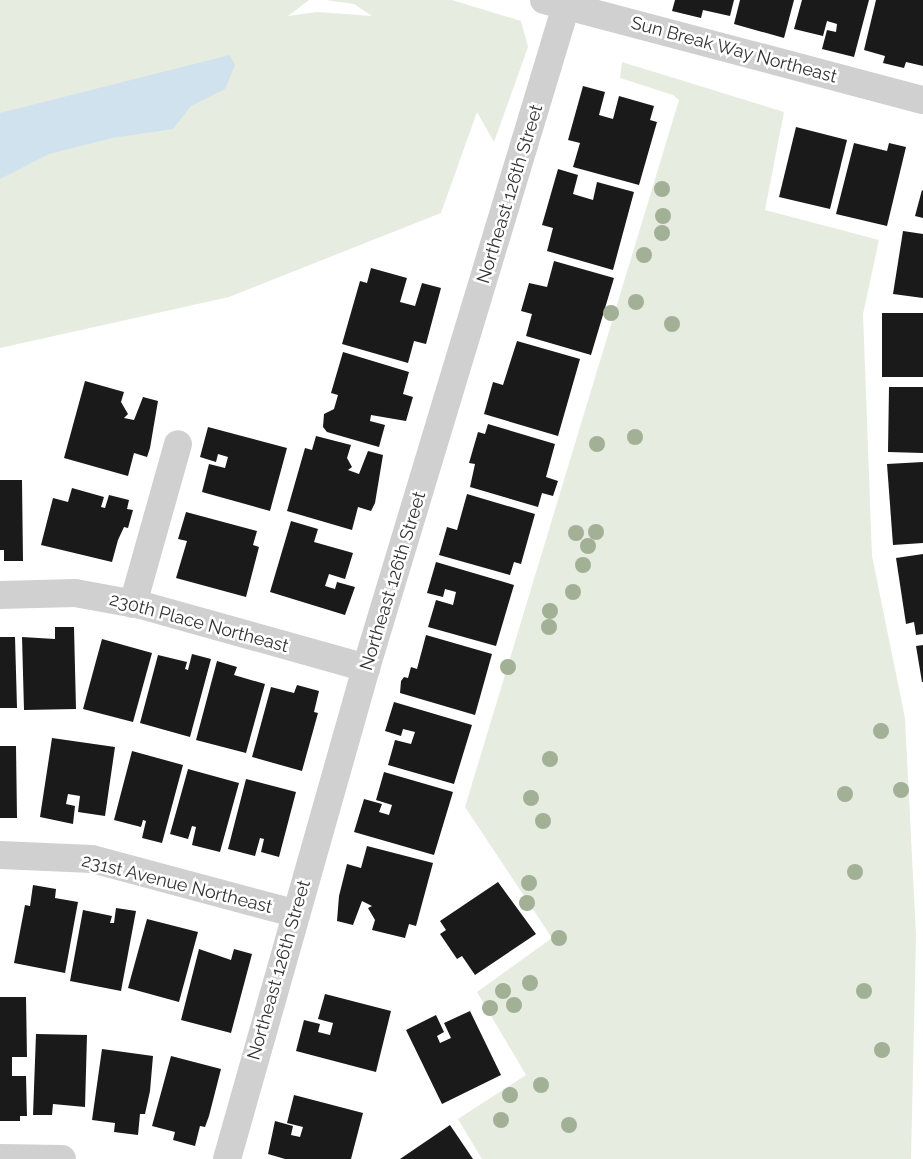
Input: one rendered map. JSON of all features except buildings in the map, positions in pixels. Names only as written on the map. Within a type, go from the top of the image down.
[{"type":"street","name":"Sun Break Way Northeast","points":[[555,3],[923,100]]},
{"type":"street","name":"Northeast 126th Street","points":[[226,1159],[294,913],[366,668],[555,3]]},
{"type":"street","points":[[133,604],[178,444]]},
{"type":"street","name":"230th Place Northeast","points":[[0,595],[75,593],[133,604],[366,668]]},
{"type":"street","name":"231st Avenue Northeast","points":[[0,855],[92,859],[294,913]]},
{"type":"street","points":[[0,1158],[62,1159]]},
{"type":"shaded area","points":[[0,0],[309,0],[288,16],[317,12],[372,16],[354,4],[326,0],[452,0],[521,21],[528,47],[494,142],[477,112],[441,213],[229,297],[0,348]]},
{"type":"shaded area","points":[[622,62],[784,112],[765,210],[879,240],[863,314],[872,556],[905,718],[916,936],[911,1159],[482,1159],[458,1119],[526,1075],[477,992],[552,938],[465,807],[679,100],[673,95],[620,78]]},
{"type":"water","points":[[230,55],[235,65],[225,89],[191,106],[173,129],[112,138],[49,154],[0,179],[0,113]]}]
